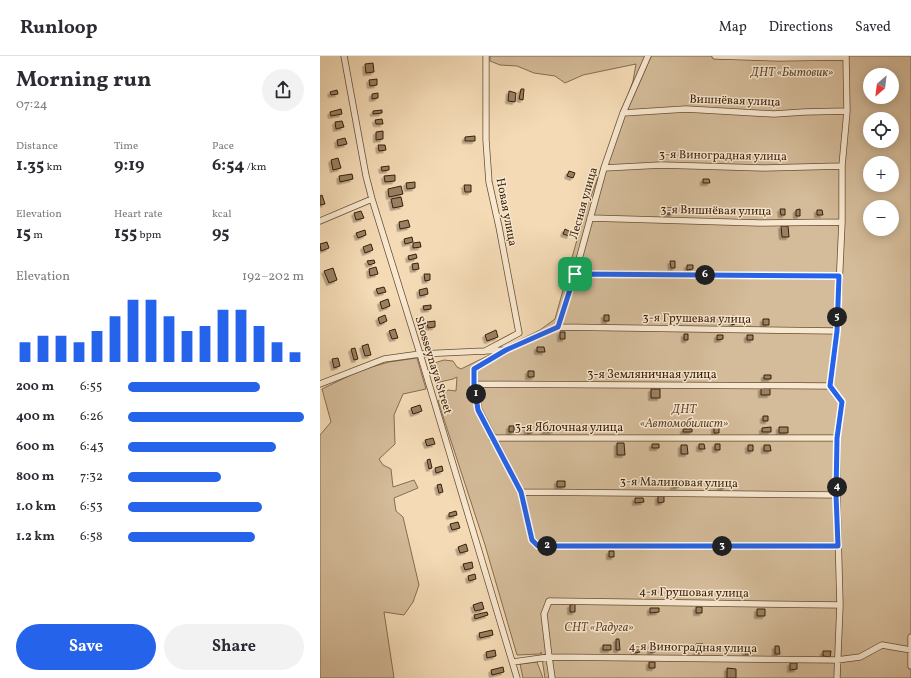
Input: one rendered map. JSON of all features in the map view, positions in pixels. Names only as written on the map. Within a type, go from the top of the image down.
[{"type":"street","name":"Shosseynaya Street","points":[[344,56],[366,176],[372,199],[517,678]]},
{"type":"street","name":"Новая улица","points":[[484,351],[519,333],[489,182],[486,140],[486,56]]},
{"type":"street","name":"Лесная улица","points":[[558,327],[575,274],[604,168],[623,113],[648,56]]},
{"type":"street","points":[[715,56],[779,58],[846,57],[847,112],[842,166],[842,222],[837,331],[830,386],[842,402],[837,438],[836,495],[840,606],[837,678]]},
{"type":"street","name":"Вишнёвая улица","points":[[623,113],[686,109],[774,114],[847,112]]},
{"type":"street","name":"3-я Виноградная улица","points":[[604,168],[661,165],[764,168],[842,166]]},
{"type":"street","points":[[320,221],[372,199]]},
{"type":"street","name":"3-я Вишнёвая улица","points":[[590,218],[760,223],[842,222]]},
{"type":"street","points":[[575,274],[839,276]]},
{"type":"street","points":[[558,327],[506,350],[474,369],[474,384],[478,410],[521,492],[532,540],[538,546],[838,546]]},
{"type":"street","name":"3-я Грушевая улица","points":[[558,327],[837,331]]},
{"type":"street","points":[[320,384],[384,359],[420,354],[506,350]]},
{"type":"street","name":"3-я Земляничная улица","points":[[474,384],[830,386]]},
{"type":"street","name":"3-я Яблочная улица","points":[[492,438],[837,438]]},
{"type":"street","name":"3-я Малиновая улица","points":[[521,492],[836,495]]},
{"type":"street","name":"4-я Грушовая улица","points":[[548,657],[544,614],[549,601],[840,606]]},
{"type":"street","points":[[911,637],[911,666]]},
{"type":"street","name":"4-я Виноградная улица","points":[[513,662],[548,657],[837,660],[860,657],[882,645],[911,650]]},
{"type":"street","points":[[548,657],[552,678]]},
{"type":"green space","name":"ДНТ «Автомобилист»","points":[[490,56],[911,56],[911,678],[545,678],[541,652],[540,654],[517,655],[485,545],[438,401],[448,390],[456,391],[457,377],[436,383],[434,363],[444,360],[453,361],[457,367],[461,369],[540,330],[555,319],[583,218],[633,81],[636,64],[583,75],[565,83],[555,76],[534,73],[517,66],[500,65],[490,61]]},
{"type":"green space","points":[[417,358],[426,389],[403,394],[394,415],[395,444],[379,459],[383,465],[391,469],[393,487],[414,480],[418,488],[394,498],[396,511],[403,517],[419,585],[413,602],[404,615],[384,612],[394,678],[320,678],[320,435],[331,422],[322,389],[361,370],[389,362]]},
{"type":"green space","points":[[537,662],[543,678],[523,678],[520,664]]},
{"type":"building","points":[[373,63],[374,72],[366,73],[365,64]]},
{"type":"building","points":[[377,79],[377,85],[370,86],[369,80]]},
{"type":"building","points":[[521,89],[524,89],[523,100],[519,99]]},
{"type":"building","points":[[337,90],[338,94],[331,95],[330,92]]},
{"type":"building","points":[[509,91],[516,93],[515,102],[508,101]]},
{"type":"building","points":[[378,93],[378,98],[372,99],[372,94]]},
{"type":"building","points":[[341,109],[342,114],[331,116],[330,112]]},
{"type":"building","points":[[382,110],[382,113],[373,114],[373,111]]},
{"type":"building","points":[[382,119],[383,124],[376,124],[375,120]]},
{"type":"building","points":[[342,121],[344,127],[336,129],[335,122]]},
{"type":"building","points":[[383,131],[383,139],[376,140],[376,132]]},
{"type":"building","points":[[475,136],[475,141],[465,141],[465,137]]},
{"type":"building","points":[[345,138],[347,144],[338,146],[337,140]]},
{"type":"building","points":[[378,145],[385,145],[386,150],[379,151]]},
{"type":"building","points":[[338,158],[341,168],[333,170],[331,160]]},
{"type":"building","points":[[389,166],[389,170],[382,171],[381,167]]},
{"type":"building","points":[[569,171],[575,173],[573,178],[567,176]]},
{"type":"building","points":[[352,174],[353,179],[340,182],[339,176]]},
{"type":"building","points":[[395,175],[395,181],[385,182],[384,176]]},
{"type":"building","points":[[703,179],[709,179],[710,183],[703,183]]},
{"type":"building","points":[[415,182],[415,188],[407,189],[406,183]]},
{"type":"building","points":[[464,185],[471,185],[471,192],[465,192]]},
{"type":"building","points":[[401,186],[403,194],[389,197],[388,189]]},
{"type":"building","points":[[322,195],[325,204],[320,205],[320,196]]},
{"type":"building","points":[[401,197],[403,206],[393,208],[391,199]]},
{"type":"building","points":[[666,208],[673,208],[673,214],[666,214]]},
{"type":"building","points":[[780,209],[785,209],[785,215],[781,215]]},
{"type":"building","points":[[800,209],[800,216],[796,216],[796,210]]},
{"type":"building","points":[[817,210],[822,210],[823,215],[817,215]]},
{"type":"building","points":[[361,211],[364,218],[356,220],[354,213]]},
{"type":"building","points":[[408,220],[410,227],[400,229],[399,222]]},
{"type":"building","points":[[781,226],[788,226],[789,237],[782,237]]},
{"type":"building","points":[[565,229],[571,232],[569,236],[563,234]]},
{"type":"building","points":[[365,230],[366,235],[358,238],[356,233]]},
{"type":"building","points":[[412,237],[413,242],[405,244],[404,239]]},
{"type":"building","points":[[327,242],[329,248],[321,251],[320,244]]},
{"type":"building","points":[[420,242],[421,247],[413,248],[413,243]]},
{"type":"building","points":[[371,244],[373,250],[365,253],[363,247]]},
{"type":"building","points":[[416,254],[417,258],[409,260],[408,256]]},
{"type":"building","points":[[374,260],[375,263],[369,265],[367,261]]},
{"type":"building","points":[[670,261],[675,261],[675,268],[671,268]]},
{"type":"building","points":[[418,263],[419,269],[413,270],[412,264]]},
{"type":"building","points":[[687,265],[693,265],[693,269],[687,270]]},
{"type":"building","points":[[376,267],[378,274],[370,276],[369,269]]},
{"type":"building","points":[[333,268],[337,280],[329,283],[324,271]]},
{"type":"building","points":[[424,274],[430,274],[430,280],[425,281]]},
{"type":"building","points":[[384,287],[386,292],[378,294],[376,289]]},
{"type":"building","points":[[427,288],[428,294],[420,296],[419,290]]},
{"type":"building","points":[[388,299],[390,306],[382,309],[380,302]]},
{"type":"building","points":[[431,305],[431,309],[424,310],[423,306]]},
{"type":"building","points":[[385,315],[387,321],[380,324],[378,318]]},
{"type":"building","points":[[604,315],[609,315],[609,321],[604,321]]},
{"type":"building","points":[[732,316],[735,316],[735,324],[732,325]]},
{"type":"building","points":[[763,319],[769,319],[769,325],[763,325]]},
{"type":"building","points":[[435,321],[435,327],[428,328],[427,322]]},
{"type":"building","points":[[395,329],[398,338],[392,339],[389,331]]},
{"type":"building","points":[[496,330],[498,337],[487,341],[485,335]]},
{"type":"building","points":[[560,332],[565,332],[565,339],[560,339]]},
{"type":"building","points":[[684,334],[688,334],[688,340],[684,340]]},
{"type":"building","points":[[717,335],[723,335],[723,339],[717,340]]},
{"type":"building","points":[[747,335],[753,335],[753,340],[747,340]]},
{"type":"building","points":[[368,344],[371,355],[365,356],[362,346]]},
{"type":"building","points":[[537,347],[544,347],[545,352],[537,352]]},
{"type":"building","points":[[355,348],[358,359],[354,360],[351,349]]},
{"type":"building","points":[[338,358],[340,366],[334,368],[332,359]]},
{"type":"building","points":[[528,371],[534,371],[534,377],[528,377]]},
{"type":"building","points":[[764,375],[771,375],[771,379],[764,379]]},
{"type":"building","points":[[761,388],[770,388],[770,395],[761,395]]},
{"type":"building","points":[[651,389],[660,389],[660,398],[651,398]]},
{"type":"building","points":[[420,405],[422,411],[413,414],[411,408]]},
{"type":"building","points":[[763,416],[768,416],[768,421],[763,421]]},
{"type":"building","points":[[544,425],[553,425],[553,432],[544,432]]},
{"type":"building","points":[[509,426],[514,426],[514,432],[509,432]]},
{"type":"building","points":[[526,426],[531,426],[532,433],[527,433]]},
{"type":"building","points":[[714,427],[719,427],[719,433],[714,433]]},
{"type":"building","points":[[771,427],[771,432],[762,432],[762,428]]},
{"type":"building","points":[[779,427],[788,427],[788,433],[779,433]]},
{"type":"building","points":[[683,429],[692,429],[692,432],[683,432]]},
{"type":"building","points":[[433,438],[435,444],[427,446],[425,440]]},
{"type":"building","points":[[617,443],[624,443],[625,455],[617,455]]},
{"type":"building","points":[[652,444],[659,444],[659,448],[652,448]]},
{"type":"building","points":[[699,444],[704,444],[705,449],[699,449]]},
{"type":"building","points":[[715,444],[720,444],[720,450],[715,450]]},
{"type":"building","points":[[681,445],[687,445],[688,454],[681,454]]},
{"type":"building","points":[[748,445],[753,445],[753,451],[748,451]]},
{"type":"building","points":[[764,445],[770,445],[771,451],[764,451]]},
{"type":"building","points":[[430,459],[432,468],[429,469],[427,460]]},
{"type":"building","points":[[442,466],[443,471],[436,473],[435,468]]},
{"type":"building","points":[[557,481],[565,481],[565,487],[557,487]]},
{"type":"building","points":[[672,482],[679,482],[679,487],[673,487]]},
{"type":"building","points":[[720,482],[725,482],[725,488],[720,488]]},
{"type":"building","points":[[441,484],[443,492],[439,493],[437,485]]},
{"type":"building","points":[[658,496],[664,496],[664,502],[658,503]]},
{"type":"building","points":[[635,498],[643,498],[644,502],[635,503]]},
{"type":"building","points":[[456,511],[457,515],[449,517],[449,513]]},
{"type":"building","points":[[458,522],[460,528],[452,530],[450,524]]},
{"type":"building","points":[[466,544],[468,551],[460,553],[458,547]]},
{"type":"building","points":[[609,551],[614,551],[614,557],[609,557]]},
{"type":"building","points":[[472,562],[473,568],[465,570],[463,564]]},
{"type":"building","points":[[475,574],[476,579],[469,581],[468,576]]},
{"type":"building","points":[[482,602],[484,609],[475,611],[473,605]]},
{"type":"building","points":[[575,604],[575,612],[570,612],[570,605]]},
{"type":"building","points":[[696,607],[702,607],[702,613],[696,613]]},
{"type":"building","points":[[650,608],[659,608],[659,612],[650,613]]},
{"type":"building","points":[[757,609],[765,609],[765,616],[757,616]]},
{"type":"building","points":[[487,612],[488,615],[475,619],[474,615]]},
{"type":"building","points":[[492,630],[493,635],[480,638],[479,633]]},
{"type":"building","points":[[616,639],[619,639],[620,650],[616,650]]},
{"type":"building","points":[[696,644],[703,644],[703,653],[696,653]]},
{"type":"building","points":[[603,645],[611,645],[611,650],[603,650]]},
{"type":"building","points":[[650,646],[655,646],[655,652],[650,652]]},
{"type":"building","points":[[775,646],[779,646],[780,654],[775,654]]},
{"type":"building","points":[[634,647],[639,647],[640,652],[634,653]]},
{"type":"building","points":[[745,648],[752,648],[752,654],[745,654]]},
{"type":"building","points":[[495,650],[496,656],[487,658],[486,652]]},
{"type":"building","points":[[823,651],[831,651],[830,657],[823,656]]},
{"type":"building","points":[[649,662],[655,662],[655,668],[649,668]]},
{"type":"building","points":[[790,663],[797,663],[797,669],[790,670]]},
{"type":"building","points":[[503,667],[504,672],[492,675],[491,670]]},
{"type":"building","points":[[727,668],[736,669],[736,678],[727,678]]},
{"type":"route","points":[[575,274],[839,276],[837,331],[830,386],[842,402],[837,438],[836,495],[838,546],[538,546],[532,540],[521,492],[478,410],[474,384],[474,369],[506,350],[558,327],[575,274]]},
{"type":"park label","name":"ДНТ «Бытовик»","points":[[792,72]]},
{"type":"park label","name":"СНТ «Радуга»","points":[[599,627]]}]
